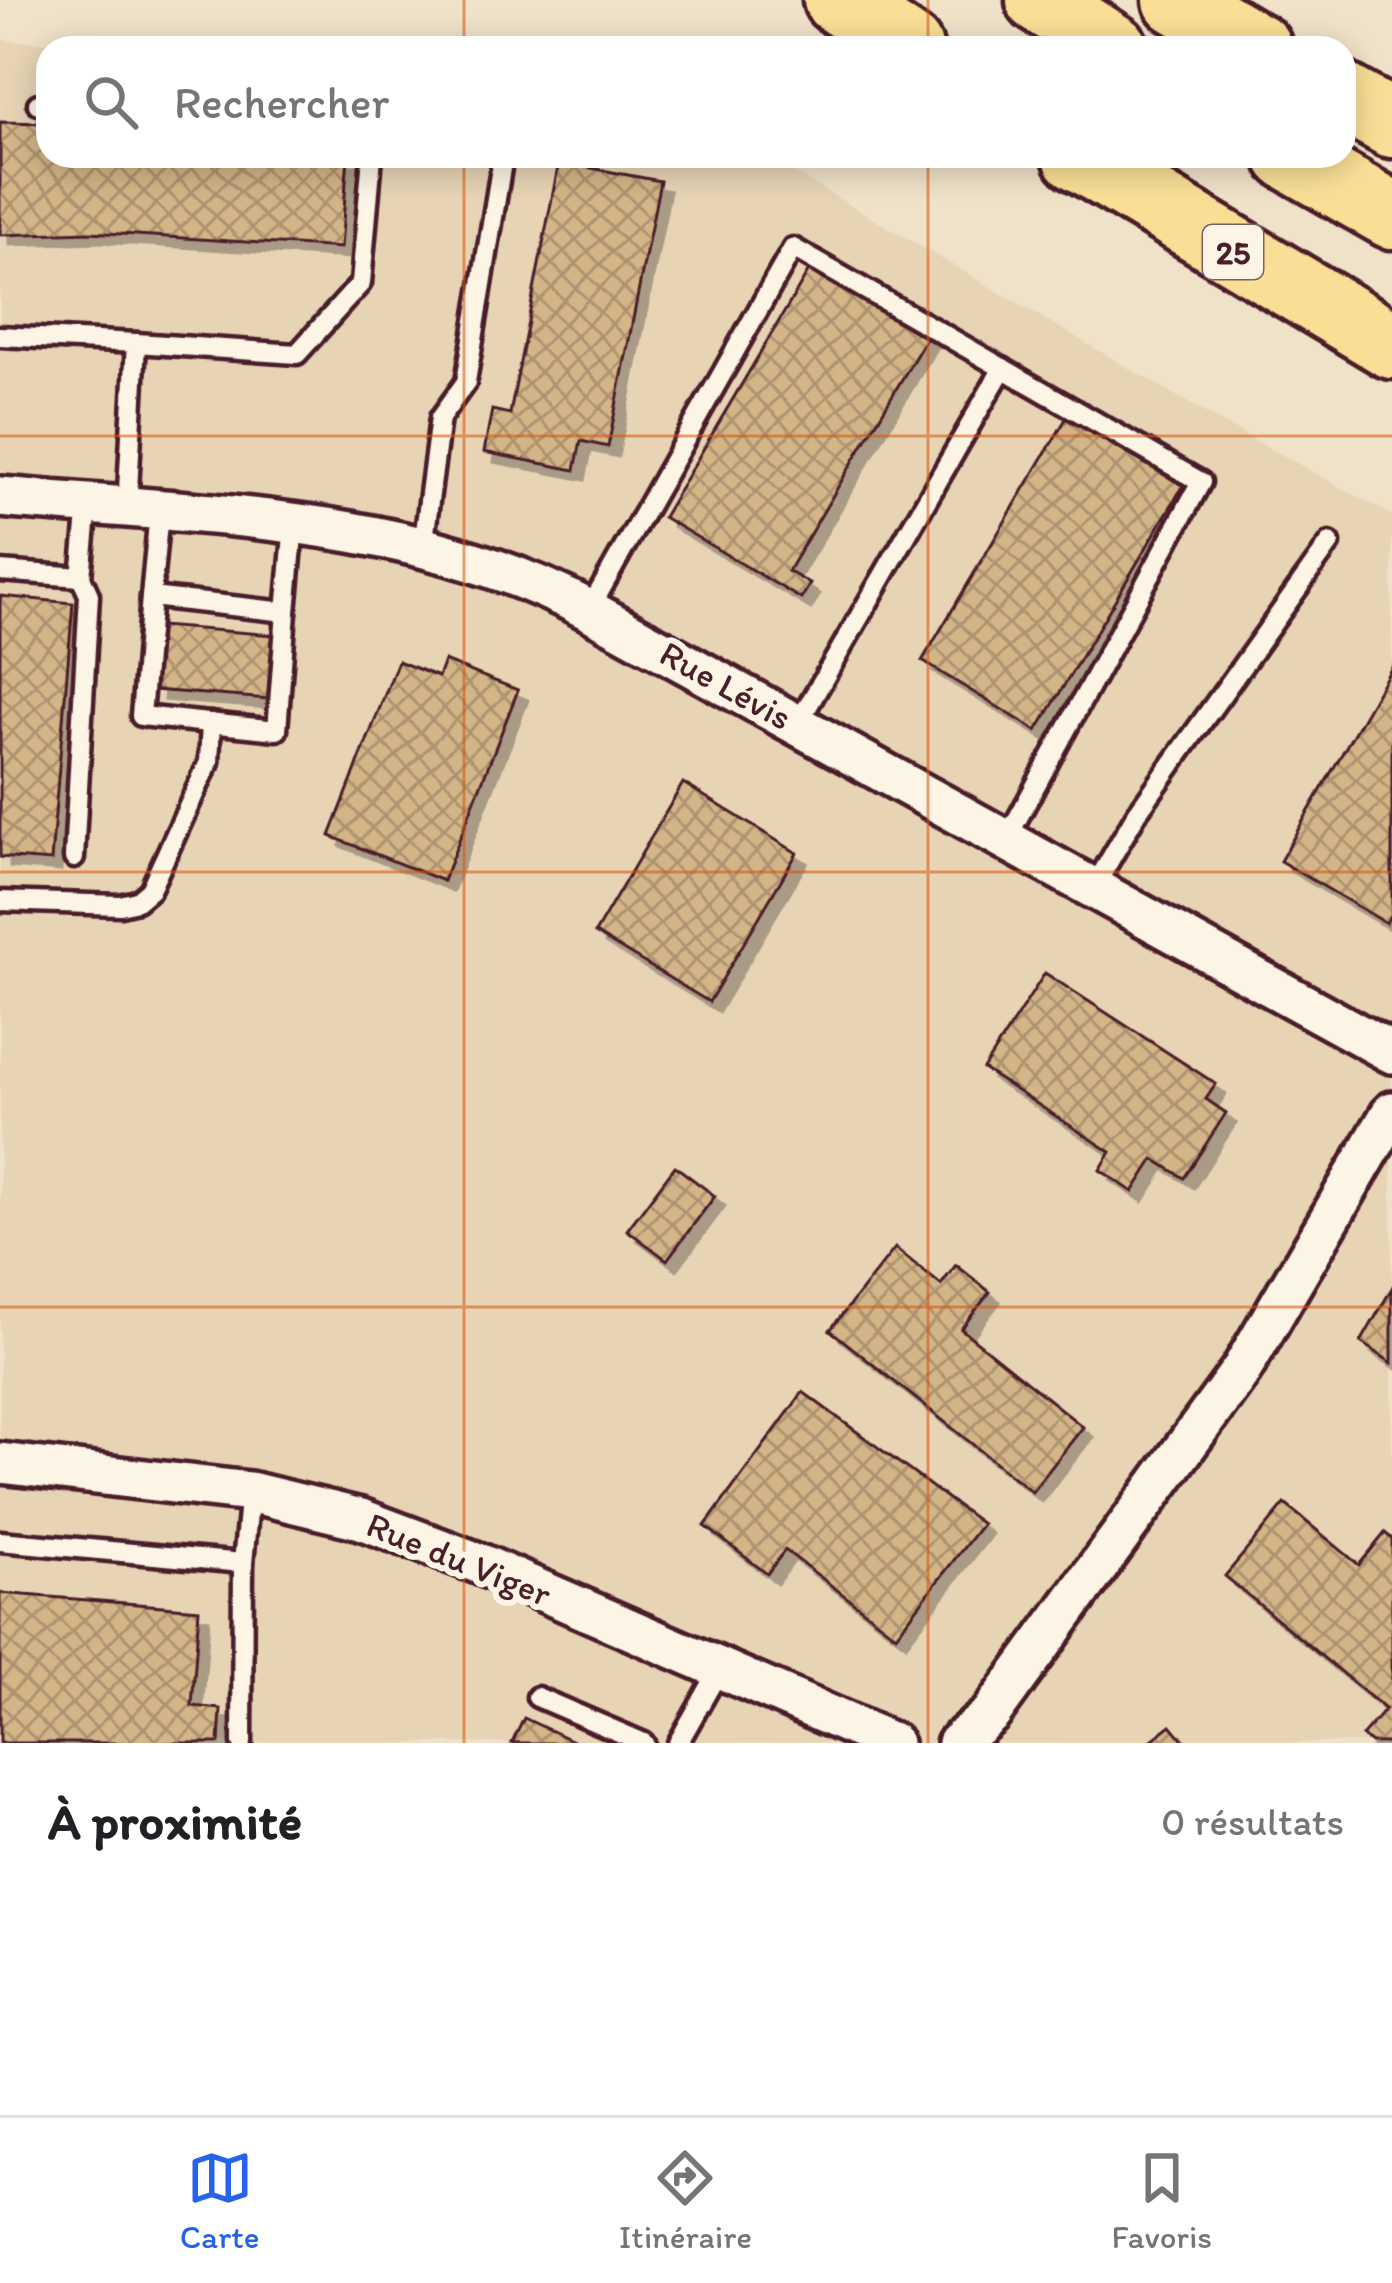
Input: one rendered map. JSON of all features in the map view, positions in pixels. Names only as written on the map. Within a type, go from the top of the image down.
[{"type":"highway","points":[[837,0],[891,36]]},
{"type":"highway","points":[[1040,0],[1096,36]]},
{"type":"highway","points":[[1177,0],[1238,36]]},
{"type":"highway","points":[[1356,104],[1392,124]]},
{"type":"highway","name":"25","points":[[1096,168],[1392,345]]},
{"type":"highway","points":[[1310,168],[1392,214]]},
{"type":"street","name":"Rue Lévis","points":[[0,497],[294,524],[423,547],[525,579],[1392,1053]]},
{"type":"street","points":[[957,1743],[991,1714],[1222,1398],[1392,1112]]},
{"type":"street","name":"Rue du Viger","points":[[0,1462],[250,1492],[325,1508],[431,1544],[892,1743]]},
{"type":"lane","points":[[0,336],[297,354],[362,283],[371,168]]},
{"type":"lane","points":[[423,547],[440,418],[466,382],[501,168]]},
{"type":"lane","points":[[589,610],[793,248],[1201,482],[1006,840]]},
{"type":"lane","points":[[136,343],[125,508],[151,597],[141,716],[278,730],[294,524]]},
{"type":"lane","points":[[797,724],[1003,368]]},
{"type":"lane","points":[[81,577],[125,508]]},
{"type":"lane","points":[[1094,889],[1137,814],[1330,543]]},
{"type":"lane","points":[[0,571],[81,577]]},
{"type":"lane","points":[[74,858],[88,595],[81,577]]},
{"type":"lane","points":[[151,597],[286,612]]},
{"type":"lane","points":[[0,901],[119,905],[137,901],[150,890],[209,762],[211,723]]},
{"type":"lane","points":[[242,1743],[243,1563],[250,1492]]},
{"type":"lane","points":[[0,1541],[243,1563]]},
{"type":"lane","points":[[678,1743],[720,1670]]},
{"type":"lane","points":[[537,1696],[644,1743]]},
{"type":"shaded area","points":[[0,40],[36,42],[36,168],[787,168],[1223,423],[1392,515],[1392,1743],[0,1743]]},
{"type":"building","points":[[0,122],[36,123],[36,168],[347,168],[341,248],[90,232],[0,235]]},
{"type":"building","points":[[558,168],[591,168],[660,181],[608,447],[581,441],[575,470],[484,452],[492,410],[510,414]]},
{"type":"building","points":[[811,267],[927,337],[788,571],[810,584],[801,599],[663,517]]},
{"type":"building","points":[[1070,412],[1186,481],[1037,731],[922,661]]},
{"type":"building","points":[[0,596],[73,603],[51,861],[0,857]]},
{"type":"building","points":[[160,626],[274,635],[269,699],[154,690]]},
{"type":"building","points":[[398,661],[438,677],[444,661],[518,690],[443,881],[330,836]]},
{"type":"building","points":[[1392,667],[1392,912],[1386,923],[1280,861]]},
{"type":"building","points":[[683,783],[797,853],[709,1002],[595,933]]},
{"type":"building","points":[[1045,973],[1216,1084],[1206,1099],[1226,1113],[1184,1178],[1154,1159],[1133,1192],[1100,1170],[1111,1152],[983,1069]]},
{"type":"building","points":[[675,1166],[715,1196],[667,1260],[627,1230]]},
{"type":"building","points":[[895,1248],[941,1285],[956,1265],[990,1292],[961,1329],[1083,1427],[1032,1492],[830,1330]]},
{"type":"building","points":[[1392,1288],[1392,1363],[1361,1342]]},
{"type":"building","points":[[803,1392],[982,1524],[896,1635],[785,1550],[767,1574],[705,1526]]},
{"type":"building","points":[[1285,1504],[1359,1565],[1385,1533],[1392,1539],[1392,1743],[1371,1743],[1362,1736],[1385,1709],[1225,1576]]},
{"type":"building","points":[[0,1593],[199,1609],[192,1706],[221,1709],[219,1743],[0,1743]]},
{"type":"building","points":[[524,1718],[577,1743],[512,1743]]},
{"type":"building","points":[[1171,1725],[1186,1743],[1148,1743]]}]
